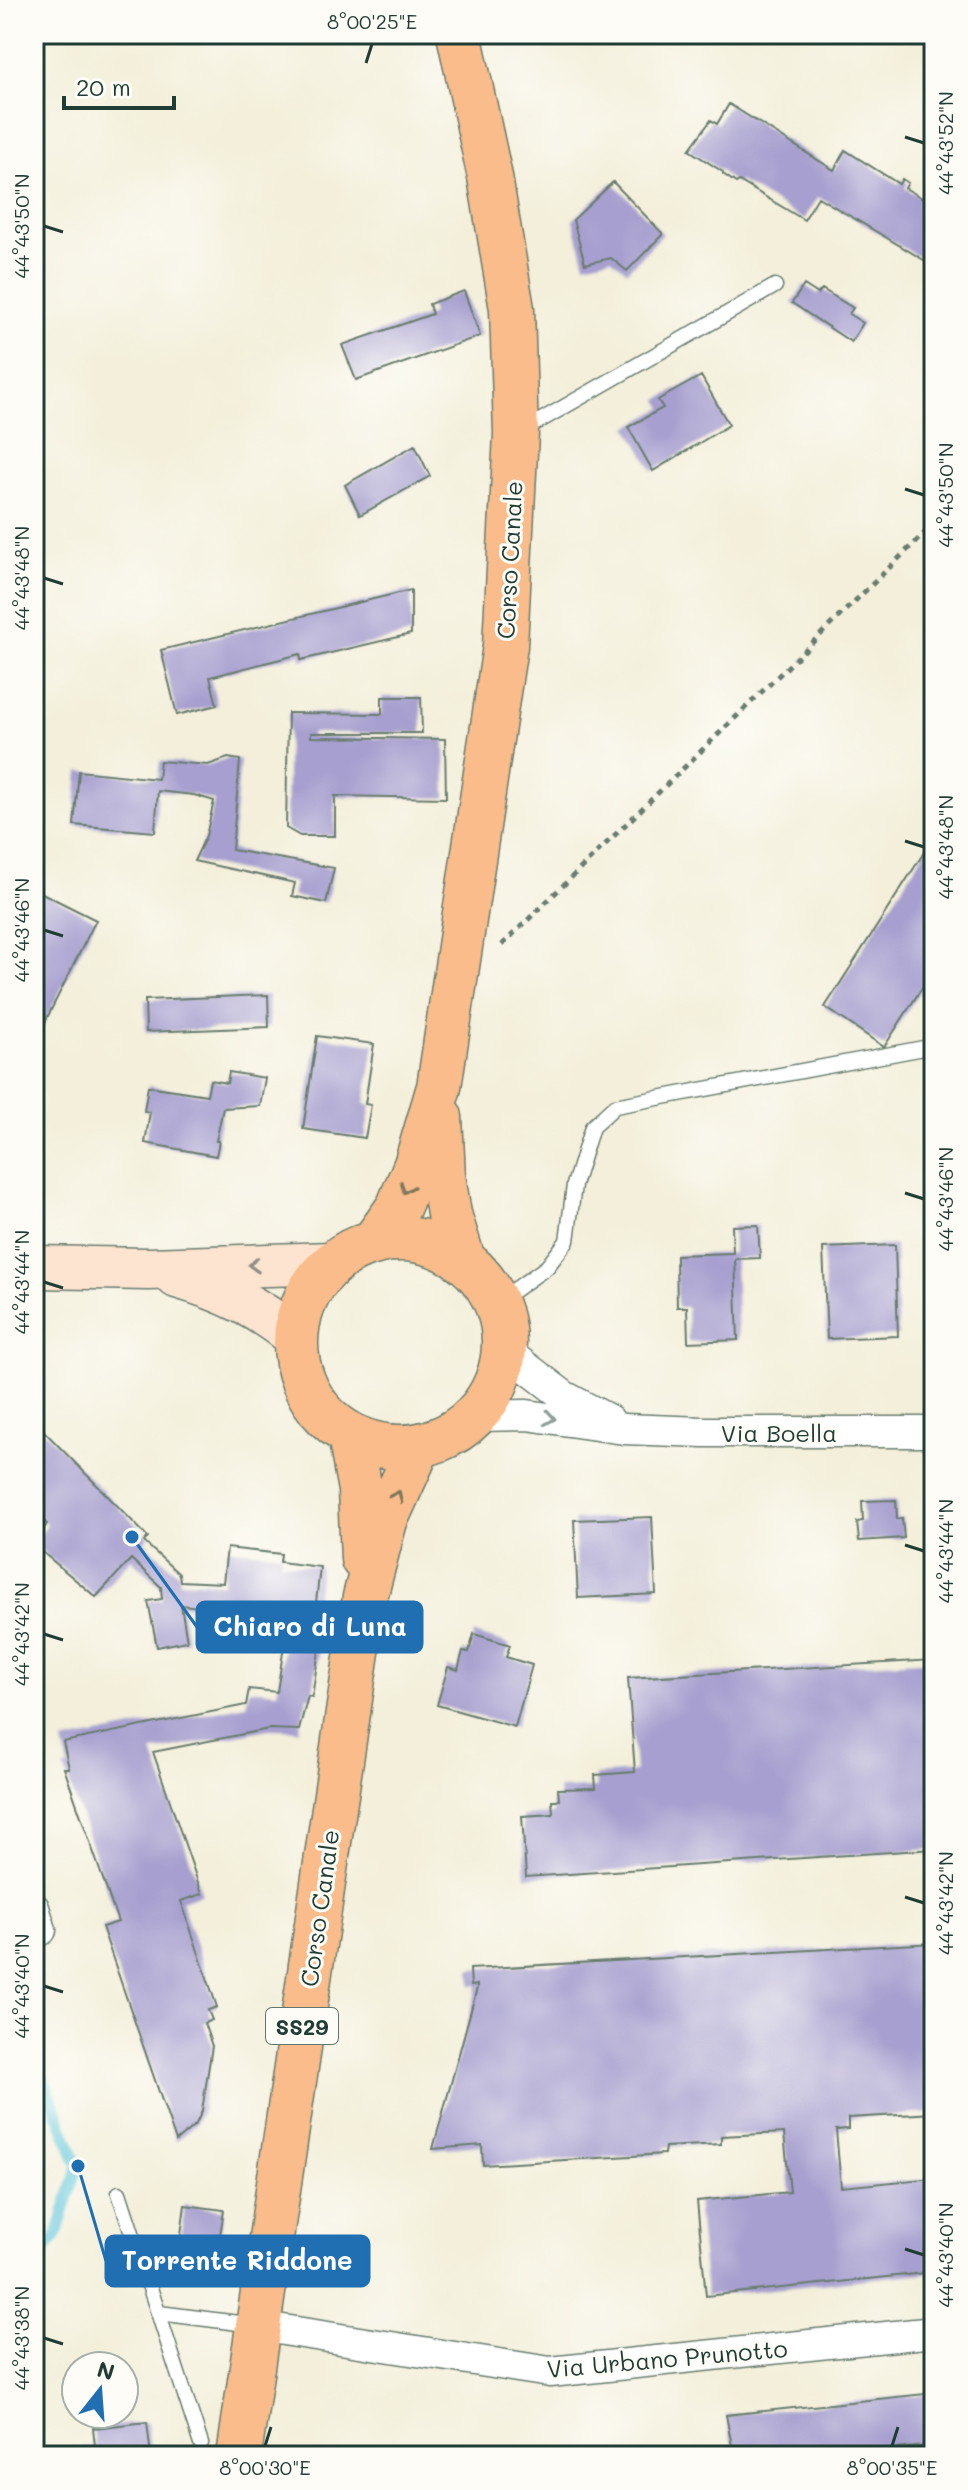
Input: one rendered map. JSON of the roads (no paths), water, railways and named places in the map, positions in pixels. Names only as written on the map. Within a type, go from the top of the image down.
[{"type":"main road","name":"Corso Canale","points":[[373,1243],[398,1208],[416,1165],[439,1087],[505,646],[516,434],[512,309],[490,177],[459,34]]},
{"type":"main road","name":"Corso Canale","points":[[439,1087],[443,1176],[449,1214],[463,1260]]},
{"type":"main road","name":"Corso Canale","points":[[385,1239],[413,1239],[440,1246],[463,1260],[483,1279],[496,1303],[503,1326],[504,1350],[496,1385],[476,1416],[450,1435],[419,1446],[384,1446],[350,1435],[327,1418],[310,1397],[298,1368],[295,1337],[300,1310],[313,1284],[332,1263],[357,1247],[385,1239]]},
{"type":"main road","points":[[34,1267],[149,1269],[332,1263]]},
{"type":"main road","points":[[149,1269],[216,1288],[261,1311],[295,1337]]},
{"type":"main road","name":"Corso Canale","points":[[350,1435],[360,1490],[365,1597]]},
{"type":"main road","name":"Corso Canale","points":[[220,2450],[258,2326],[365,1597],[385,1521],[419,1446]]},
{"type":"street","name":"Via Boella","points":[[504,1350],[564,1396],[624,1429]]},
{"type":"street","name":"Via Boella","points":[[476,1416],[527,1415],[624,1429],[703,1432],[934,1432]]},
{"type":"street","name":"Via Urbano Prunotto","points":[[258,2326],[550,2372],[934,2332]]},
{"type":"lane","points":[[516,434],[775,286]]},
{"type":"lane","points":[[496,1303],[547,1267],[567,1241],[574,1185],[592,1127],[615,1106],[929,1047]]},
{"type":"lane","points":[[119,2193],[159,2313],[220,2450]]},
{"type":"lane","points":[[159,2313],[258,2326]]},
{"type":"waterway","points":[[34,2069],[44,2079],[78,2166],[57,2235],[34,2264]]},
{"type":"place","name":"Chiaro di Luna","points":[[132,1537]]},
{"type":"place","name":"Torrente Riddone","points":[[78,2166]]}]
